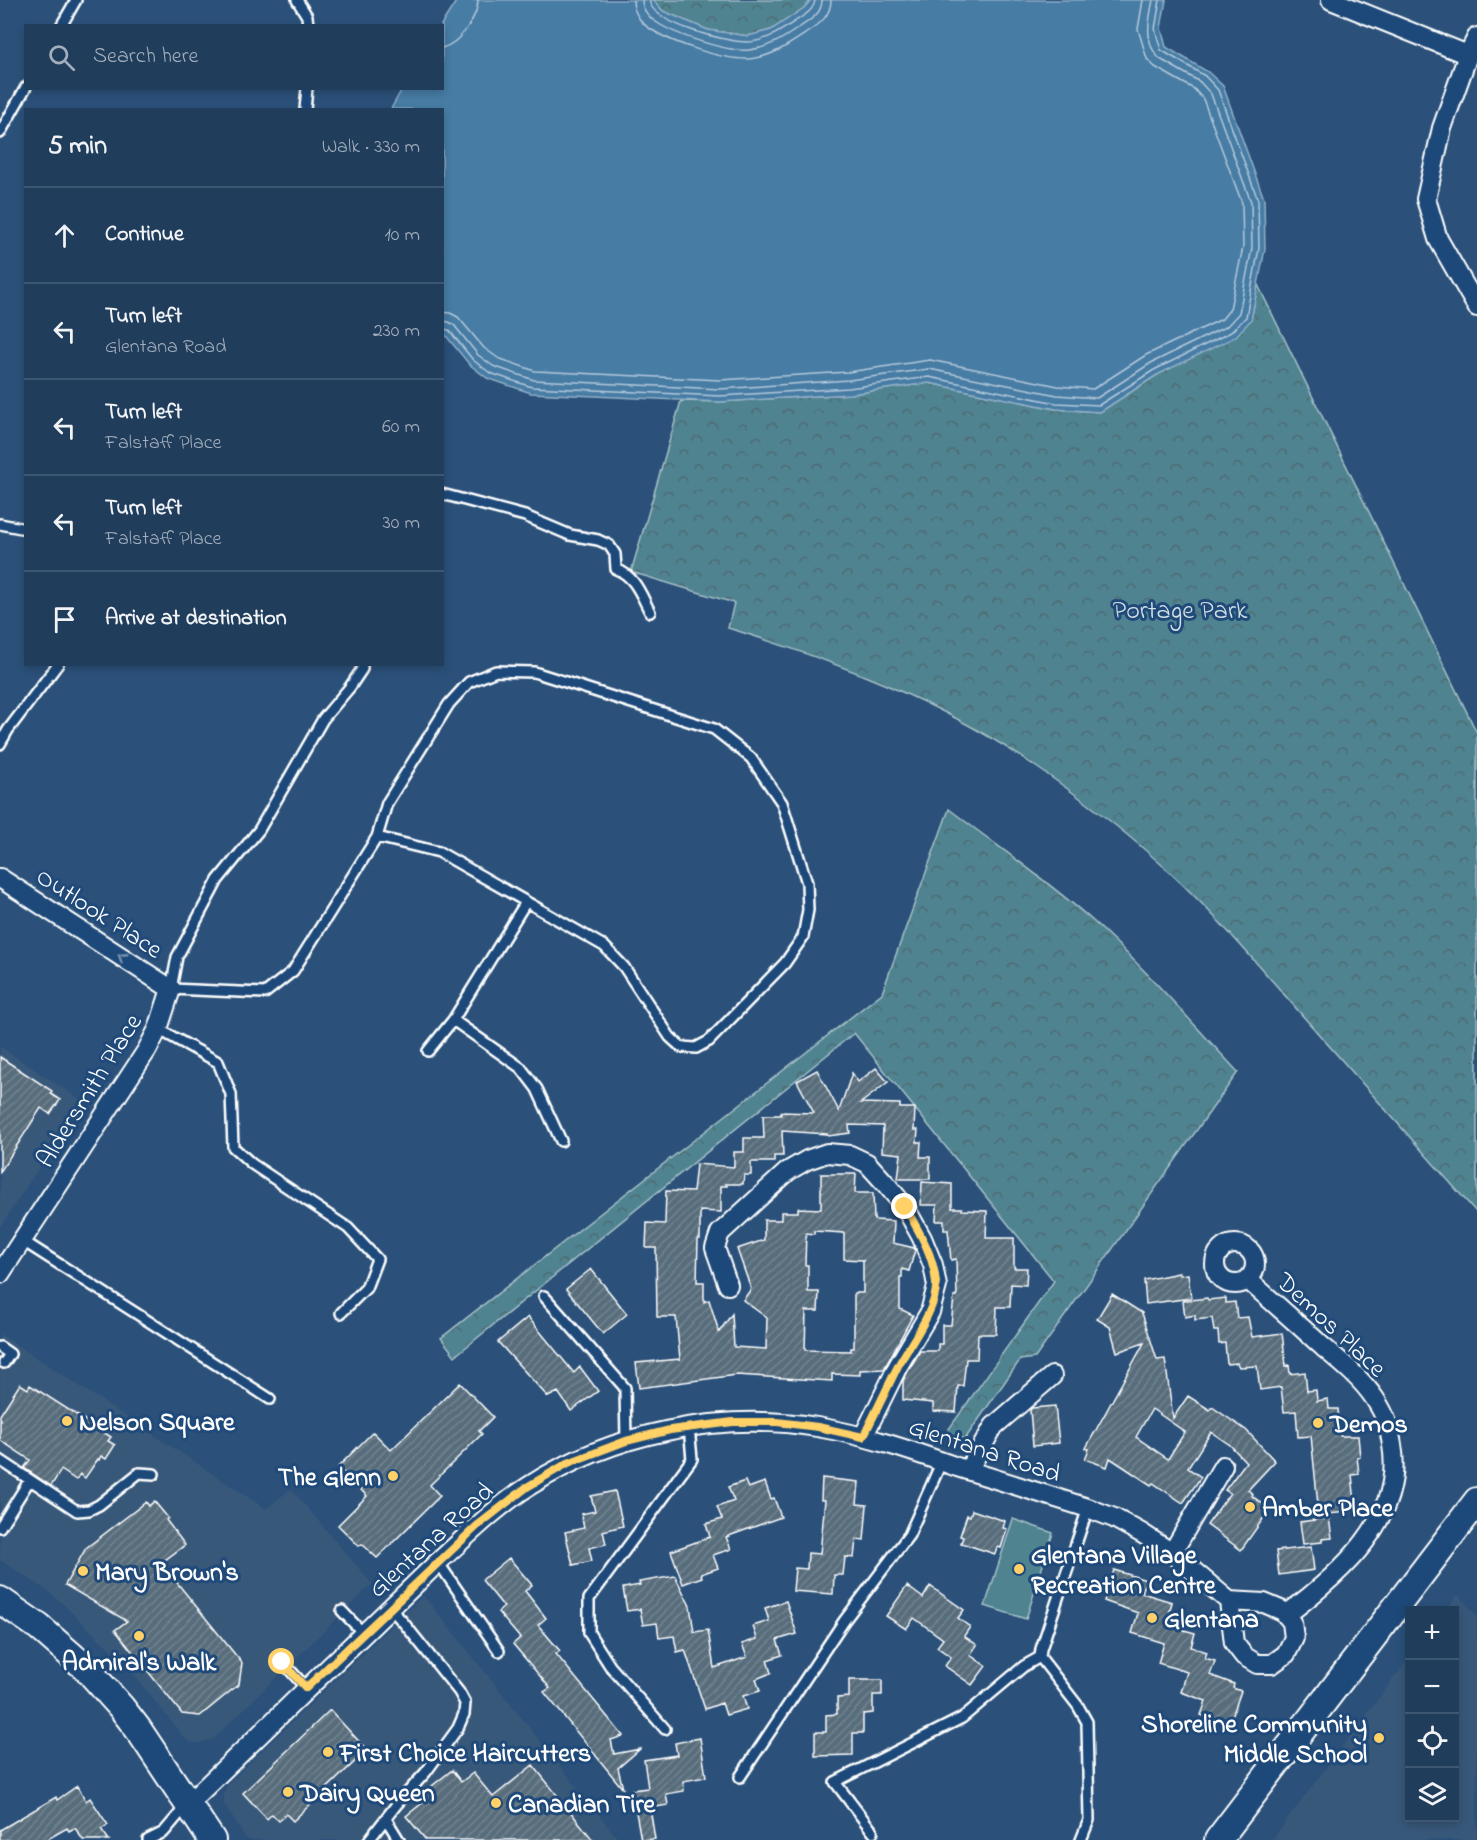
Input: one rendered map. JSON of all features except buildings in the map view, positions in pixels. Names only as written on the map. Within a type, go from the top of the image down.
[{"type":"main road","points":[[1218,1840],[1477,1501]]},
{"type":"main road","points":[[0,1600],[39,1627],[108,1692],[138,1729],[212,1840]]},
{"type":"street","points":[[1331,0],[1468,55]]},
{"type":"street","points":[[1477,38],[1468,55],[1442,128],[1426,199],[1438,239],[1477,307]]},
{"type":"street","name":"Outlook Place","points":[[0,878],[171,989]]},
{"type":"street","name":"Aldersmith Place","points":[[0,1275],[5,1256],[23,1241],[147,1050],[158,1029],[171,989]]},
{"type":"street","points":[[728,1285],[716,1248],[720,1233],[788,1171],[807,1160],[827,1153],[850,1155],[867,1163],[886,1184],[905,1207],[922,1238],[933,1265],[937,1286],[930,1312],[898,1366],[863,1437]]},
{"type":"street","name":"Demos Place","points":[[1248,1280],[1348,1368],[1374,1397],[1388,1423],[1394,1459],[1390,1495],[1374,1530],[1352,1558],[1323,1586],[1286,1615]]},
{"type":"street","points":[[968,1470],[994,1426],[1052,1376]]},
{"type":"street","name":"Glentana Road","points":[[188,1804],[438,1562],[477,1526],[527,1487],[568,1463],[626,1441],[670,1430],[733,1422],[777,1422],[818,1427],[863,1437],[942,1461],[1114,1518],[1172,1553],[1229,1601]]},
{"type":"street","points":[[1172,1553],[1223,1466]]},
{"type":"street","points":[[1229,1601],[1264,1603],[1283,1611],[1292,1622],[1294,1638],[1286,1654],[1272,1664],[1257,1664],[1244,1656],[1234,1643],[1229,1601]]},
{"type":"lane","points":[[62,24],[76,0]]},
{"type":"lane","points":[[297,0],[307,16],[308,24]]},
{"type":"lane","points":[[0,133],[24,90]]},
{"type":"lane","points":[[305,108],[307,90]]},
{"type":"lane","points":[[444,495],[525,516],[570,535],[598,540],[609,545],[615,554],[616,569],[624,572],[635,584],[650,612]]},
{"type":"lane","points":[[0,524],[24,529]]},
{"type":"lane","points":[[0,744],[56,666]]},
{"type":"lane","points":[[362,666],[350,687],[323,719],[259,830],[218,880],[177,957],[171,989],[265,993],[293,971],[377,837],[387,803],[448,704],[469,682],[496,670],[534,672],[714,729],[751,758],[782,803],[807,883],[808,910],[803,937],[785,963],[709,1041],[696,1048],[681,1047],[670,1037],[624,967],[604,946],[439,852],[377,837]]},
{"type":"lane","points":[[428,1051],[453,1020],[526,902]]},
{"type":"lane","points":[[453,1020],[521,1068],[537,1089],[561,1141]]},
{"type":"lane","points":[[158,1029],[218,1062],[231,1094],[233,1147],[252,1164],[348,1228],[377,1259],[366,1288],[341,1313]]},
{"type":"lane","points":[[23,1241],[270,1399]]},
{"type":"lane","points":[[544,1296],[625,1388],[626,1441]]},
{"type":"lane","points":[[0,1347],[10,1354],[4,1363]]},
{"type":"lane","points":[[665,1729],[610,1666],[589,1633],[589,1599],[693,1459],[689,1427]]},
{"type":"lane","points":[[0,1460],[77,1511],[89,1510],[99,1505],[139,1473],[154,1474]]},
{"type":"lane","points":[[740,1778],[844,1621],[909,1535],[942,1461]]},
{"type":"lane","points":[[0,1527],[29,1481]]},
{"type":"lane","points":[[1081,1840],[1089,1820],[1087,1722],[1078,1706],[1040,1658],[1088,1508]]},
{"type":"lane","points":[[438,1562],[498,1651]]},
{"type":"lane","points":[[369,1840],[426,1772],[458,1728],[464,1714],[465,1703],[459,1692],[390,1608]]},
{"type":"lane","points":[[342,1611],[364,1634]]},
{"type":"lane","points":[[873,1832],[835,1782],[962,1718],[1024,1666],[1040,1658]]},
{"type":"lane","points":[[282,1662],[306,1688]]},
{"type":"lane","points":[[148,1840],[164,1832],[188,1804]]},
{"type":"lane","points":[[386,1819],[399,1840]]},
{"type":"shaded area","points":[[0,1047],[82,1101],[0,1227]]},
{"type":"shaded area","points":[[0,1334],[266,1509],[291,1489],[372,1584],[213,1739],[199,1743],[190,1742],[121,1659],[50,1592],[0,1560]]},
{"type":"shaded area","name":"Shoreline Community Middle School","points":[[1458,1595],[1477,1616],[1477,1840],[1272,1840],[1405,1663],[1405,1822],[1459,1822],[1459,1606],[1449,1606]]},
{"type":"shaded area","points":[[423,1596],[619,1840],[247,1840],[224,1804],[224,1792],[230,1782]]},
{"type":"green space","points":[[653,0],[811,0],[804,8],[771,30],[748,36],[708,30],[663,11]]},
{"type":"green space","name":"Portage Park","points":[[1258,285],[1477,733],[1477,1213],[1214,916],[1161,864],[1087,803],[1029,762],[958,719],[845,668],[728,628],[734,603],[631,572],[681,401],[720,402],[850,394],[929,383],[1055,409],[1100,412],[1157,375],[1251,320]]},
{"type":"green space","points":[[949,809],[1040,877],[1093,921],[1149,976],[1238,1072],[1035,1358],[1020,1360],[965,1439],[946,1433],[1054,1281],[854,1033],[455,1356],[441,1338],[882,993]]},
{"type":"green space","name":"Glentana Village Recreation Centre","points":[[1013,1519],[1053,1533],[1026,1619],[985,1606]]},
{"type":"water","points":[[457,0],[653,0],[663,11],[708,30],[748,36],[771,30],[804,8],[811,0],[1166,0],[1161,28],[1166,47],[1208,72],[1223,86],[1264,199],[1265,249],[1251,320],[1235,337],[1157,375],[1100,412],[1056,409],[929,383],[850,394],[720,402],[531,393],[487,378],[469,364],[444,333],[444,108],[392,108],[401,90],[444,90],[444,24],[442,24]]},
{"type":"place","name":"Nelson Square","points":[[67,1421]]},
{"type":"place","name":"Demos","points":[[1318,1423]]},
{"type":"place","name":"The Glenn","points":[[393,1476]]},
{"type":"place","name":"Amber Place","points":[[1250,1507]]},
{"type":"place","name":"Glentana Village Recreation Centre","points":[[1019,1569]]},
{"type":"place","name":"Mary Brown's","points":[[83,1571]]},
{"type":"place","name":"Glentana","points":[[1152,1618]]},
{"type":"place","name":"Admiral's Walk","points":[[139,1636]]},
{"type":"place","name":"Shoreline Community Middle School","points":[[1379,1738]]},
{"type":"place","name":"First Choice Haircutters","points":[[328,1752]]},
{"type":"place","name":"Dairy Queen","points":[[288,1792]]},
{"type":"place","name":"Canadian Tire","points":[[496,1803]]},
{"type":"route","points":[[282,1662],[306,1688],[477,1526],[527,1487],[568,1463],[626,1441],[670,1430],[733,1422],[777,1422],[818,1427],[863,1437],[898,1366],[930,1312],[937,1286],[933,1265],[922,1238],[905,1207]]}]
